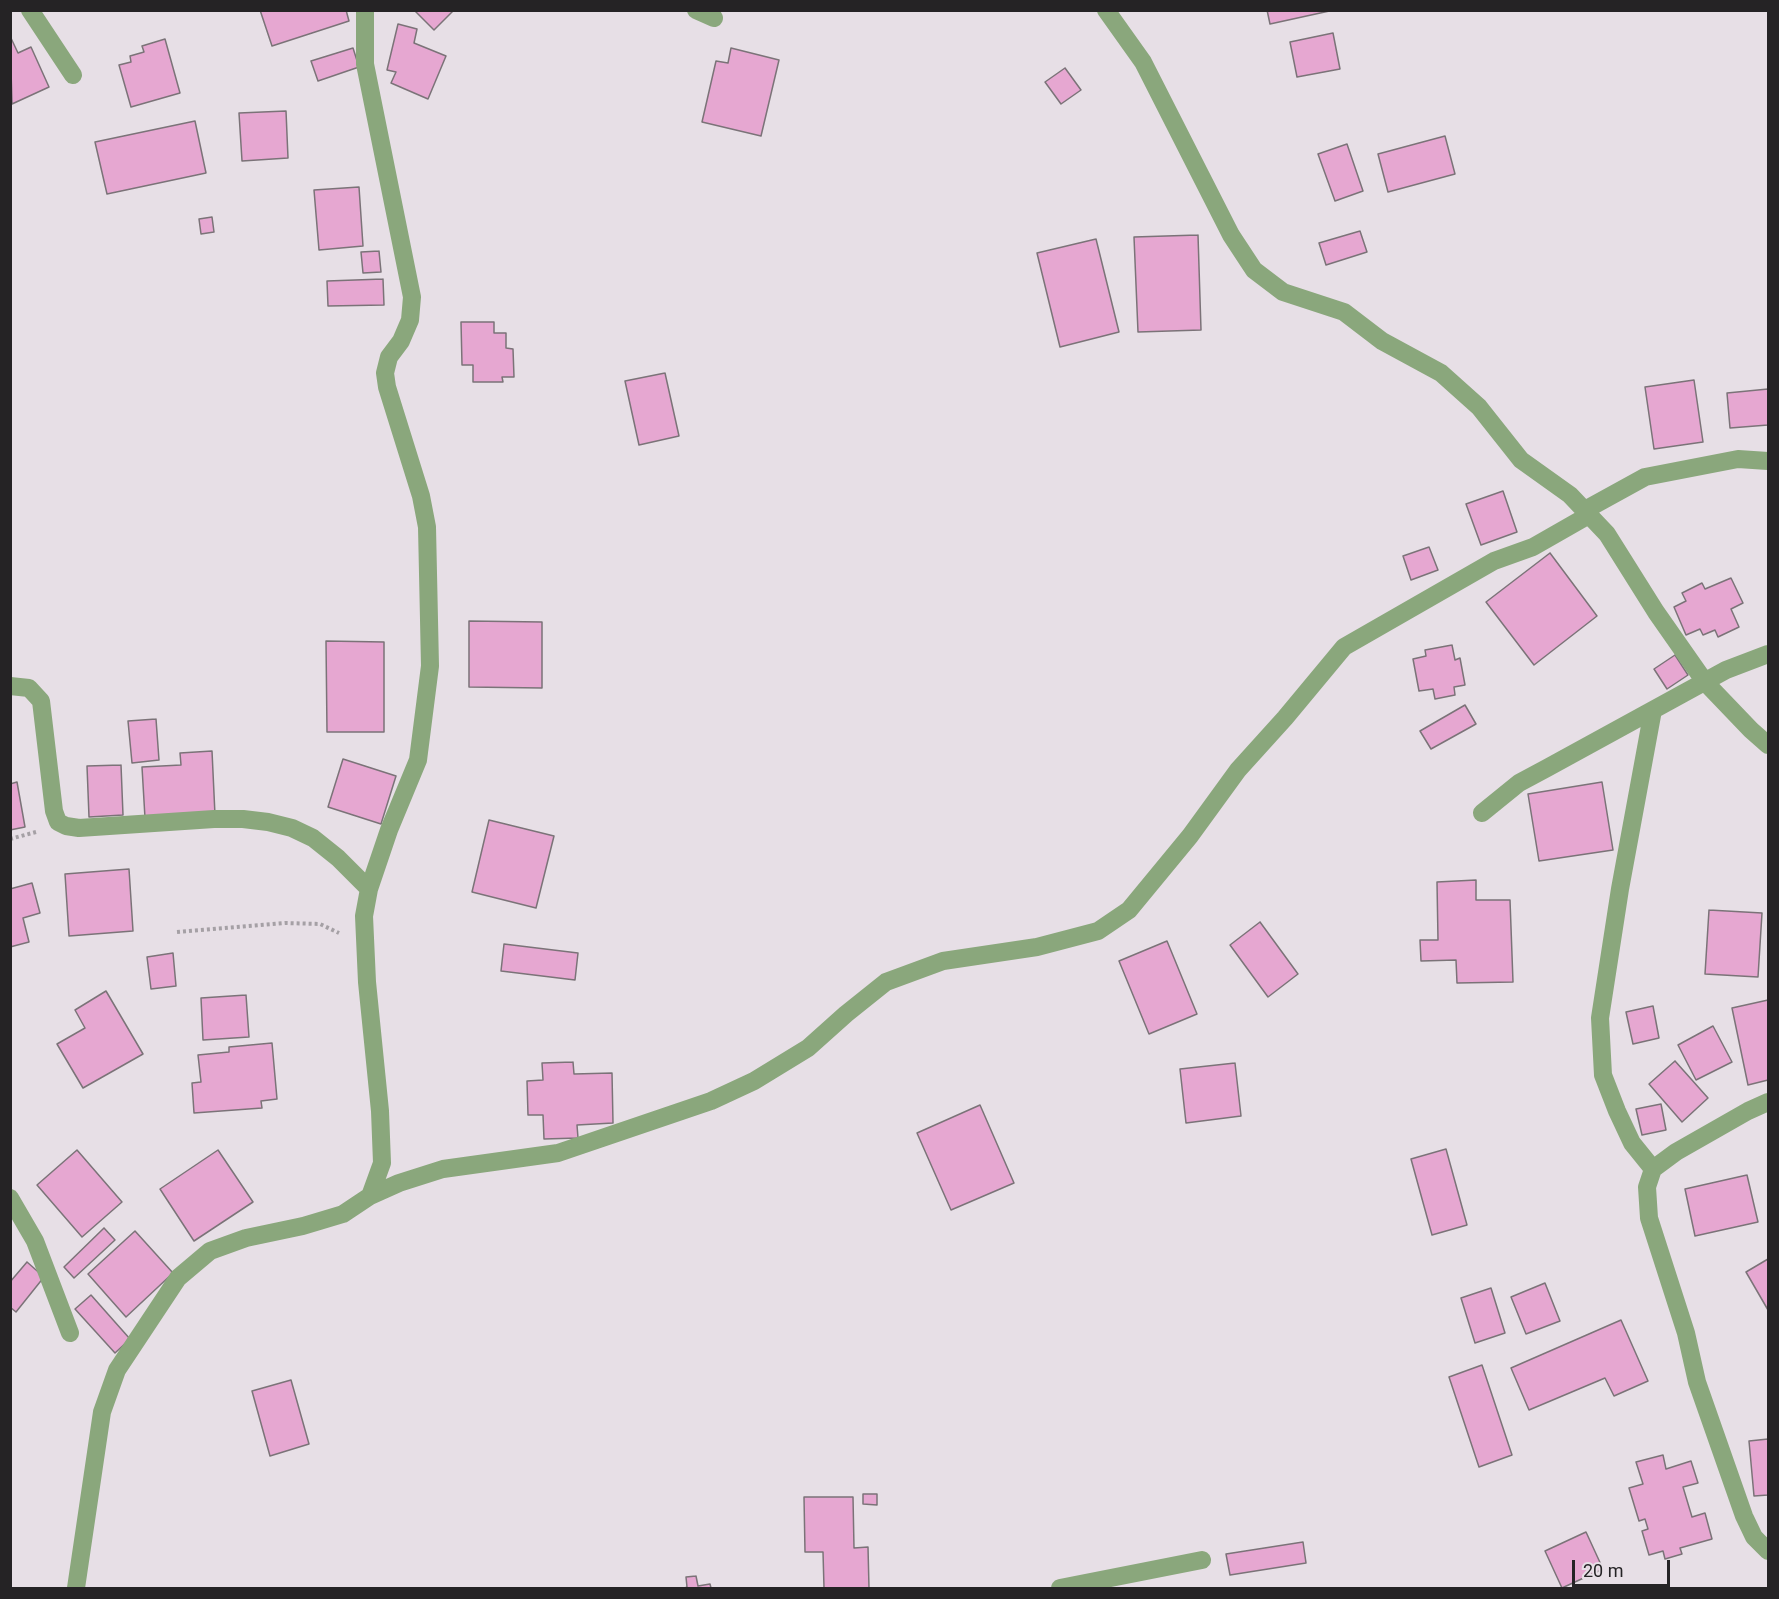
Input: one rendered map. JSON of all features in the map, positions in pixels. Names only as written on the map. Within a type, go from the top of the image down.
[{"type":"street","points":[[30,10],[73,75]]},
{"type":"street","points":[[365,10],[365,64],[412,297],[410,320],[401,341],[389,357],[385,373],[387,387],[421,495],[427,527],[430,666],[418,760],[389,830],[369,889],[364,916],[382,1163],[370,1196]]},
{"type":"street","points":[[696,10],[714,18]]},
{"type":"street","points":[[1107,10],[1143,62],[1231,235],[1254,270],[1283,292],[1344,312],[1382,341],[1441,373],[1479,407],[1521,460],[1570,495],[1607,534],[1656,612],[1705,682],[1768,745]]},
{"type":"street","points":[[76,1588],[102,1412],[117,1370],[178,1278],[210,1251],[246,1238],[303,1226],[343,1214],[370,1196],[399,1183],[443,1169],[558,1153],[711,1101],[754,1081],[808,1048],[885,982],[943,961],[1037,946],[1098,932],[1129,910],[1190,836],[1238,770],[1344,647],[1494,561],[1533,547],[1645,477],[1738,459],[1768,461]]},
{"type":"street","points":[[1482,813],[1519,783],[1726,670],[1768,654]]},
{"type":"street","points":[[10,686],[29,688],[41,701],[54,811],[58,822],[79,828],[214,819],[268,822],[292,828],[313,838],[338,858],[369,889]]},
{"type":"street","points":[[1653,710],[1620,889],[1600,1018],[1603,1075],[1632,1143],[1653,1169]]},
{"type":"street","points":[[1768,1102],[1697,1140],[1653,1169],[1647,1186],[1649,1218],[1686,1333],[1697,1382],[1744,1516],[1754,1537],[1768,1551]]},
{"type":"street","points":[[10,1198],[35,1241],[70,1334]]},
{"type":"street","points":[[1060,1588],[1202,1560]]},
{"type":"path","points":[[177,932],[286,922],[320,924],[337,932],[366,958]]},
{"type":"building","points":[[260,10],[346,10],[349,21],[272,46]]},
{"type":"building","points":[[414,10],[454,10],[434,30]]},
{"type":"building","points":[[1267,10],[1334,10],[1270,24]]},
{"type":"building","points":[[398,24],[417,29],[414,43],[446,56],[428,99],[391,83],[396,72],[387,70]]},
{"type":"building","points":[[1333,33],[1340,69],[1297,77],[1290,42]]},
{"type":"building","points":[[10,36],[18,53],[31,47],[49,87],[12,104]]},
{"type":"building","points":[[165,39],[180,93],[131,107],[119,65],[131,62],[130,56],[144,52],[142,46]]},
{"type":"building","points":[[353,48],[359,67],[318,81],[311,61]]},
{"type":"building","points":[[731,48],[779,60],[761,136],[702,122],[716,61],[728,63]]},
{"type":"building","points":[[1065,68],[1081,90],[1061,104],[1045,82]]},
{"type":"building","points":[[286,111],[288,158],[242,161],[239,113]]},
{"type":"building","points":[[195,121],[206,173],[107,194],[95,142]]},
{"type":"building","points":[[1445,136],[1455,174],[1388,192],[1378,154]]},
{"type":"building","points":[[1347,144],[1363,191],[1335,201],[1318,154]]},
{"type":"building","points":[[359,187],[363,246],[319,250],[314,190]]},
{"type":"building","points":[[212,217],[214,232],[201,234],[199,219]]},
{"type":"building","points":[[1360,231],[1367,252],[1326,265],[1319,243]]},
{"type":"building","points":[[1198,235],[1201,330],[1138,332],[1134,237]]},
{"type":"building","points":[[1096,239],[1119,332],[1060,347],[1037,253]]},
{"type":"building","points":[[379,251],[381,272],[363,273],[361,252]]},
{"type":"building","points":[[383,279],[384,305],[328,306],[327,281]]},
{"type":"building","points":[[461,322],[494,322],[494,333],[506,333],[506,348],[513,349],[514,377],[502,377],[503,382],[473,382],[473,365],[462,365]]},
{"type":"building","points":[[665,373],[679,436],[639,445],[625,381]]},
{"type":"building","points":[[1694,380],[1703,442],[1654,449],[1645,387]]},
{"type":"building","points":[[1768,389],[1768,425],[1730,428],[1727,393]]},
{"type":"building","points":[[1503,491],[1517,532],[1481,545],[1466,504]]},
{"type":"building","points":[[1429,547],[1438,570],[1411,580],[1403,556]]},
{"type":"building","points":[[1550,553],[1597,616],[1534,665],[1486,602]]},
{"type":"building","points":[[1731,578],[1743,603],[1731,609],[1739,627],[1718,637],[1715,630],[1703,635],[1700,629],[1686,635],[1674,607],[1686,601],[1682,593],[1702,583],[1705,589]]},
{"type":"building","points":[[469,621],[542,622],[542,688],[469,687]]},
{"type":"building","points":[[326,641],[384,642],[384,732],[327,732]]},
{"type":"building","points":[[1452,645],[1455,660],[1460,658],[1465,685],[1454,687],[1455,695],[1435,699],[1433,689],[1419,691],[1413,659],[1426,656],[1425,650]]},
{"type":"building","points":[[1675,655],[1688,675],[1667,689],[1654,669]]},
{"type":"building","points":[[1465,705],[1476,724],[1431,749],[1420,731]]},
{"type":"building","points":[[156,719],[159,760],[132,763],[128,721]]},
{"type":"building","points":[[212,751],[215,815],[145,818],[142,767],[181,765],[180,753]]},
{"type":"building","points":[[343,759],[396,776],[381,824],[328,807]]},
{"type":"building","points":[[121,765],[123,815],[89,817],[87,766]]},
{"type":"building","points":[[17,782],[25,827],[10,830],[10,784]]},
{"type":"building","points":[[1602,782],[1613,850],[1539,861],[1528,794]]},
{"type":"building","points":[[489,820],[554,836],[536,908],[472,892]]},
{"type":"building","points":[[129,869],[133,931],[69,936],[65,874]]},
{"type":"building","points":[[1476,880],[1476,900],[1510,900],[1513,982],[1457,983],[1456,960],[1421,961],[1420,940],[1438,940],[1437,882]]},
{"type":"building","points":[[32,883],[40,913],[23,918],[29,942],[10,947],[10,889]]},
{"type":"building","points":[[1709,910],[1762,913],[1758,977],[1705,974]]},
{"type":"building","points":[[1260,922],[1298,974],[1268,997],[1230,945]]},
{"type":"building","points":[[1167,941],[1197,1014],[1149,1034],[1119,961]]},
{"type":"building","points":[[504,944],[578,953],[575,980],[501,971]]},
{"type":"building","points":[[173,953],[176,986],[151,989],[147,957]]},
{"type":"building","points":[[106,991],[143,1054],[83,1088],[57,1044],[85,1028],[75,1010]]},
{"type":"building","points":[[246,995],[249,1037],[203,1040],[201,998]]},
{"type":"building","points":[[1768,1000],[1768,1080],[1748,1085],[1732,1008]]},
{"type":"building","points":[[1653,1006],[1659,1038],[1633,1044],[1626,1012]]},
{"type":"building","points":[[1713,1026],[1732,1062],[1696,1080],[1678,1045]]},
{"type":"building","points":[[272,1043],[277,1099],[261,1101],[262,1108],[194,1113],[192,1083],[201,1082],[198,1055],[229,1052],[229,1047]]},
{"type":"building","points":[[1675,1061],[1708,1098],[1682,1122],[1649,1084]]},
{"type":"building","points":[[573,1062],[574,1074],[612,1073],[613,1123],[577,1125],[578,1138],[544,1139],[543,1115],[528,1115],[527,1081],[543,1080],[542,1063]]},
{"type":"building","points":[[1235,1063],[1241,1116],[1186,1123],[1180,1069]]},
{"type":"building","points":[[1661,1104],[1666,1130],[1642,1135],[1636,1109]]},
{"type":"building","points":[[980,1105],[1014,1183],[951,1210],[917,1133]]},
{"type":"building","points":[[1446,1149],[1467,1225],[1432,1235],[1411,1159]]},
{"type":"building","points":[[77,1150],[122,1202],[82,1237],[37,1185]]},
{"type":"building","points":[[218,1150],[253,1202],[194,1241],[160,1189]]},
{"type":"building","points":[[1747,1175],[1758,1222],[1695,1236],[1685,1189]]},
{"type":"building","points":[[104,1228],[115,1240],[74,1278],[64,1267]]},
{"type":"building","points":[[135,1231],[173,1273],[126,1317],[88,1274]]},
{"type":"building","points":[[1768,1259],[1768,1310],[1746,1272]]},
{"type":"building","points":[[27,1262],[44,1277],[16,1312],[10,1307],[10,1282]]},
{"type":"building","points":[[1545,1283],[1560,1321],[1526,1334],[1511,1297]]},
{"type":"building","points":[[1491,1288],[1505,1333],[1475,1343],[1461,1298]]},
{"type":"building","points":[[91,1295],[130,1339],[115,1353],[75,1309]]},
{"type":"building","points":[[1621,1320],[1648,1381],[1614,1396],[1605,1378],[1529,1410],[1511,1368]]},
{"type":"building","points":[[1482,1365],[1512,1455],[1479,1467],[1449,1377]]},
{"type":"building","points":[[291,1380],[309,1444],[270,1456],[252,1391]]},
{"type":"building","points":[[1768,1439],[1768,1495],[1754,1496],[1749,1441]]},
{"type":"building","points":[[1663,1455],[1666,1469],[1691,1461],[1698,1483],[1683,1487],[1692,1517],[1705,1513],[1712,1539],[1680,1548],[1682,1554],[1665,1559],[1663,1551],[1649,1555],[1642,1531],[1648,1529],[1645,1519],[1639,1521],[1629,1488],[1643,1484],[1636,1462]]},
{"type":"building","points":[[863,1494],[877,1494],[877,1505],[863,1504]]},
{"type":"building","points":[[804,1497],[853,1497],[854,1548],[868,1547],[869,1588],[824,1588],[823,1552],[805,1552]]},
{"type":"building","points":[[1586,1532],[1603,1569],[1562,1588],[1545,1551]]},
{"type":"building","points":[[1303,1542],[1306,1563],[1230,1575],[1226,1554]]},
{"type":"building","points":[[696,1576],[698,1586],[710,1584],[711,1588],[685,1588],[687,1587],[686,1577]]}]
